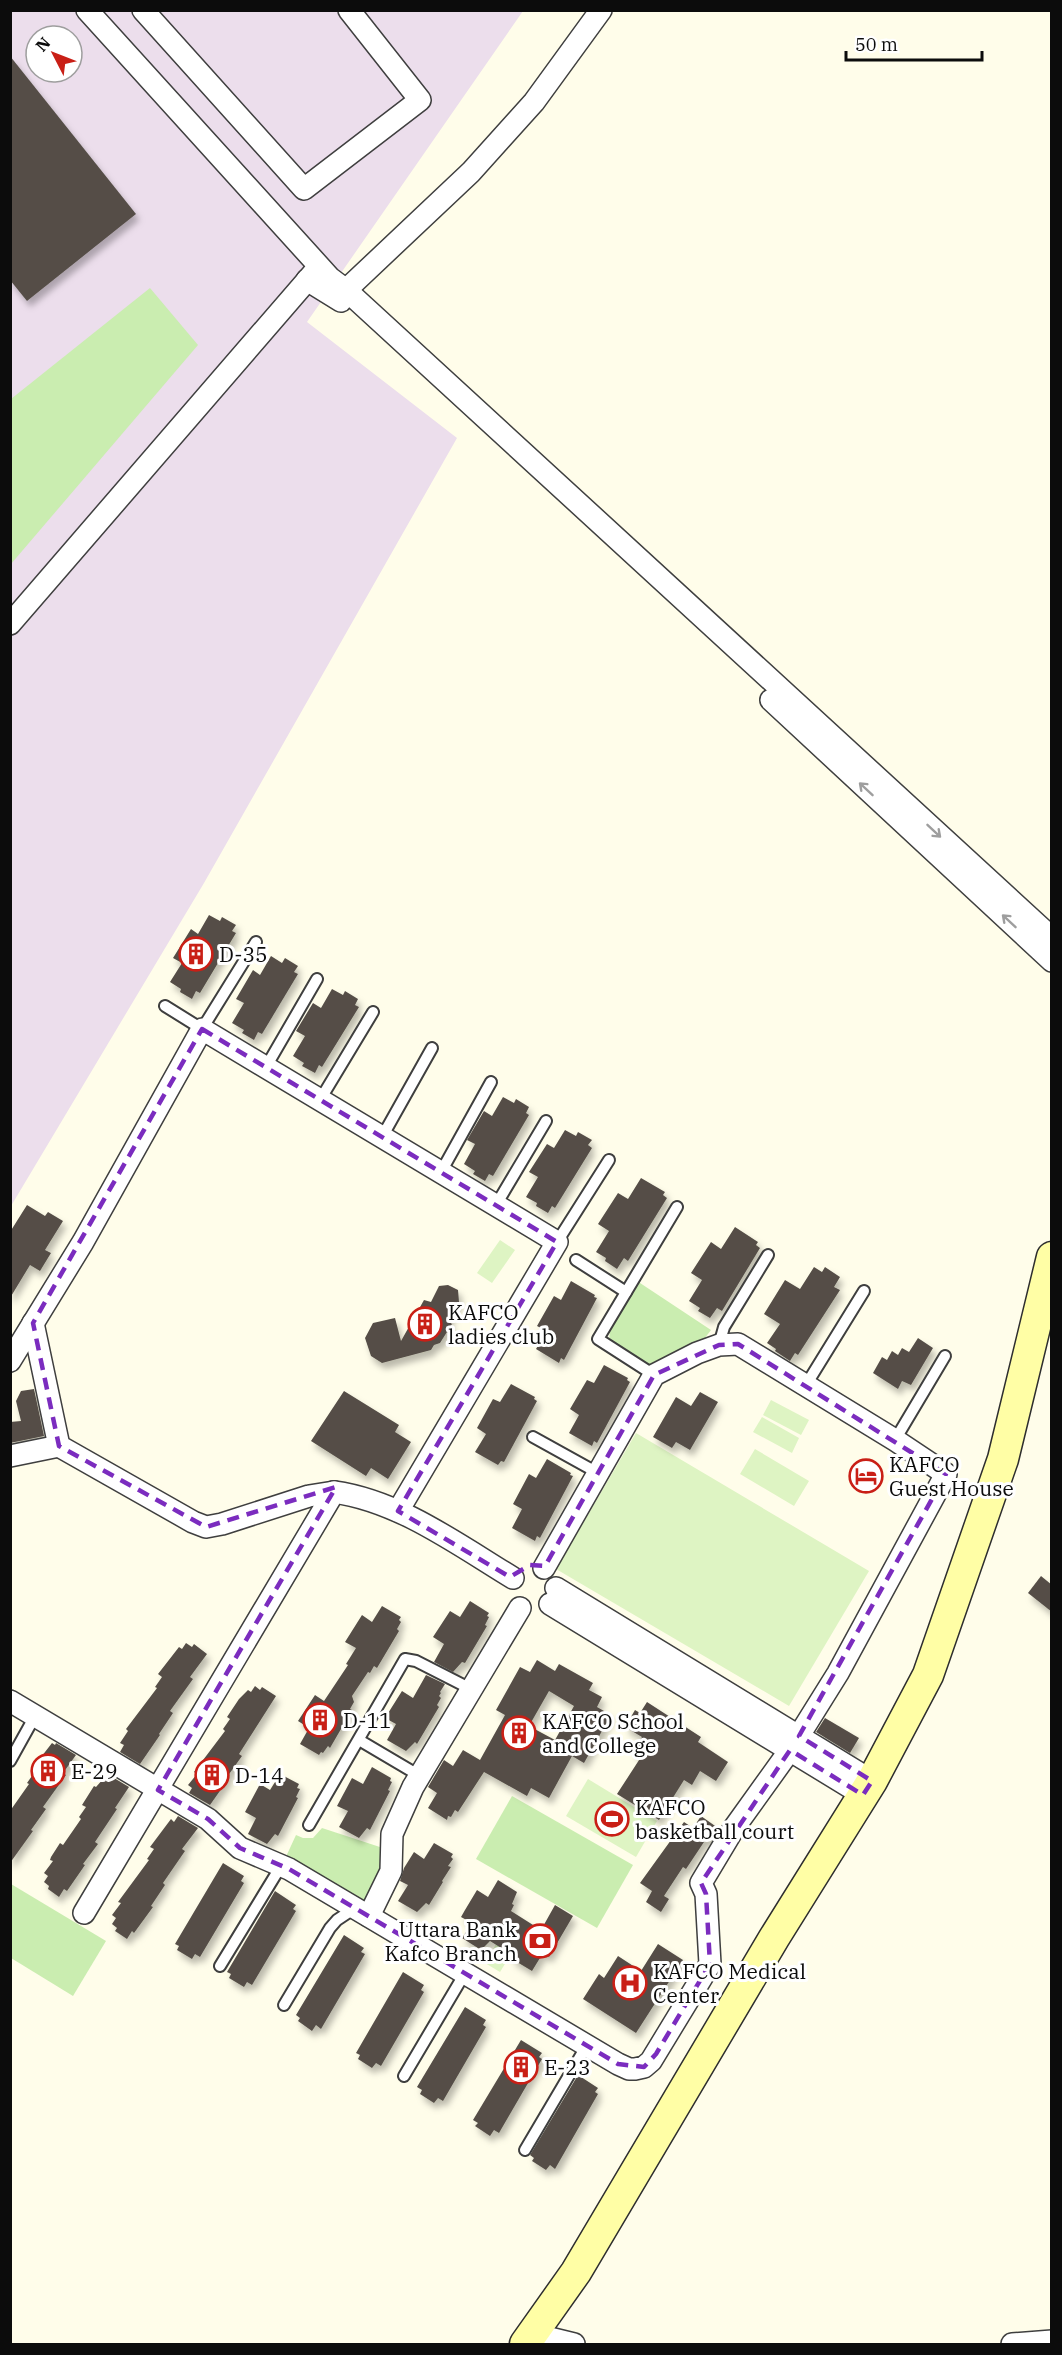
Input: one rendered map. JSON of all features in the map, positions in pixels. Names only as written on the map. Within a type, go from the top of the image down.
[{"type":"main road","points":[[530,2341],[576,2272],[774,1938],[868,1788],[928,1675],[1003,1459],[1052,1257]]},
{"type":"street","points":[[87,10],[313,273],[338,298],[1052,961]]},
{"type":"street","points":[[143,10],[304,189],[420,100],[349,10]]},
{"type":"street","points":[[346,290],[471,172],[534,102],[601,10]]},
{"type":"street","points":[[313,273],[330,278],[346,290],[1052,938]]},
{"type":"street","points":[[10,624],[313,273]]},
{"type":"street","points":[[10,1360],[83,1242],[202,1029],[557,1242],[398,1511]]},
{"type":"street","points":[[33,1323],[59,1446]]},
{"type":"street","points":[[10,1701],[207,1819],[240,1848],[281,1866],[362,1912],[629,2069],[644,2067],[656,2054],[710,1964],[706,1894],[700,1883],[734,1828],[794,1743],[876,1605],[946,1474],[895,1440],[738,1344],[719,1345],[697,1353],[654,1375],[544,1568]]},
{"type":"street","points":[[10,1456],[59,1446],[193,1522],[206,1527],[309,1496],[334,1492],[360,1496],[398,1511],[513,1578]]},
{"type":"street","points":[[84,1913],[334,1492]]},
{"type":"street","points":[[537,1566],[544,1568],[554,1580],[553,1596],[536,1611],[520,1608],[511,1594],[513,1578],[523,1568],[537,1566]]},
{"type":"street","points":[[553,1596],[868,1788]]},
{"type":"street","points":[[362,1912],[391,1871],[392,1834],[420,1776],[520,1608]]},
{"type":"street","points":[[530,2341],[574,2344]]},
{"type":"street","points":[[1012,2344],[1052,2342]]},
{"type":"lane","points":[[165,1006],[202,1029],[256,942]]},
{"type":"lane","points":[[266,1067],[317,979]]},
{"type":"lane","points":[[320,1100],[373,1012]]},
{"type":"lane","points":[[382,1137],[432,1048]]},
{"type":"lane","points":[[441,1172],[491,1082]]},
{"type":"lane","points":[[496,1205],[546,1121]]},
{"type":"lane","points":[[557,1242],[609,1160]]},
{"type":"lane","points":[[654,1375],[598,1339],[677,1207]]},
{"type":"lane","points":[[719,1345],[724,1327],[768,1255]]},
{"type":"lane","points":[[576,1260],[626,1292]]},
{"type":"lane","points":[[806,1385],[864,1291]]},
{"type":"lane","points":[[895,1440],[945,1356]]},
{"type":"lane","points":[[533,1437],[598,1473]]},
{"type":"lane","points":[[309,1825],[405,1659],[416,1661],[471,1689]]},
{"type":"lane","points":[[10,1761],[36,1716]]},
{"type":"lane","points":[[359,1740],[420,1776]]},
{"type":"lane","points":[[220,1966],[281,1866]]},
{"type":"lane","points":[[284,2005],[330,1928],[337,1920],[362,1912]]},
{"type":"lane","points":[[404,2076],[465,1973]]},
{"type":"lane","points":[[525,2150],[586,2045]]},
{"type":"highlighted area","points":[[202,1029],[557,1242],[398,1511],[510,1577],[530,1565],[545,1566],[654,1375],[719,1345],[738,1344],[946,1474],[799,1736],[872,1781],[863,1795],[790,1750],[701,1883],[706,1894],[710,1964],[656,2054],[644,2067],[618,2064],[289,1869],[240,1848],[208,1819],[158,1790],[336,1487],[206,1527],[59,1446],[33,1323]]},
{"type":"shaded area","points":[[11,11],[523,11],[307,322],[457,438],[204,883],[11,1206]]},
{"type":"green space","points":[[150,288],[198,345],[11,564],[11,399]]},
{"type":"green space","points":[[500,1240],[515,1250],[492,1283],[477,1273]]},
{"type":"green space","points":[[637,1281],[711,1330],[698,1347],[652,1369],[611,1344],[609,1337],[614,1321]]},
{"type":"green space","points":[[771,1400],[809,1420],[801,1435],[763,1415]]},
{"type":"green space","points":[[762,1417],[799,1438],[792,1453],[753,1432]]},
{"type":"green space","points":[[636,1433],[869,1571],[789,1706],[556,1569]]},
{"type":"green space","points":[[755,1449],[809,1481],[794,1506],[740,1474]]},
{"type":"green space","points":[[588,1779],[657,1821],[636,1857],[566,1816]]},
{"type":"green space","points":[[512,1796],[633,1865],[597,1928],[476,1859]]},
{"type":"green space","points":[[322,1828],[386,1849],[386,1869],[367,1908],[284,1861],[296,1835],[313,1838]]},
{"type":"green space","points":[[11,1884],[106,1941],[73,1996],[11,1958]]},
{"type":"green space","points":[[503,1932],[519,1941],[500,1972],[485,1963]]},
{"type":"building","points":[[10,56],[24,74],[24,84],[32,84],[136,214],[27,301],[10,280]]},
{"type":"building","name":"D-35","points":[[209,915],[220,921],[222,917],[236,925],[232,931],[236,933],[200,993],[196,991],[192,999],[170,982],[182,963],[173,958],[191,929],[198,934]]},
{"type":"building","points":[[271,956],[282,963],[285,958],[298,966],[294,972],[298,974],[262,1034],[258,1032],[254,1040],[232,1023],[244,1003],[236,999],[253,970],[260,975]]},
{"type":"building","points":[[332,989],[343,995],[345,991],[358,999],[355,1005],[359,1007],[322,1067],[319,1065],[315,1073],[302,1066],[304,1063],[293,1056],[305,1036],[296,1031],[313,1003],[321,1008]]},
{"type":"building","points":[[503,1097],[514,1103],[516,1099],[529,1107],[526,1113],[529,1115],[493,1176],[489,1174],[485,1181],[473,1174],[475,1171],[464,1164],[475,1144],[467,1140],[484,1111],[492,1116]]},
{"type":"building","points":[[565,1130],[576,1136],[578,1132],[592,1140],[588,1145],[592,1148],[555,1208],[552,1206],[548,1213],[526,1197],[538,1177],[529,1172],[547,1144],[554,1148]]},
{"type":"building","points":[[641,1178],[665,1192],[663,1195],[667,1198],[628,1261],[624,1258],[617,1269],[596,1252],[609,1231],[598,1224],[618,1193],[628,1199]]},
{"type":"building","points":[[27,1205],[45,1216],[48,1212],[63,1221],[45,1250],[51,1253],[40,1271],[30,1265],[10,1298],[10,1232]]},
{"type":"building","points":[[735,1227],[758,1242],[756,1245],[760,1248],[722,1311],[717,1308],[710,1318],[698,1311],[700,1308],[689,1301],[702,1280],[691,1273],[711,1242],[721,1249]]},
{"type":"building","points":[[814,1267],[822,1272],[825,1267],[840,1277],[834,1287],[840,1290],[798,1355],[795,1353],[790,1361],[767,1343],[780,1324],[764,1314],[785,1280],[800,1289]]},
{"type":"building","points":[[571,1281],[597,1298],[564,1360],[561,1358],[559,1363],[536,1349],[547,1331],[537,1326],[554,1296],[561,1300]]},
{"type":"building","name":"KAFCO ladies club","points":[[448,1285],[458,1290],[459,1302],[448,1321],[452,1324],[440,1343],[434,1345],[431,1350],[382,1363],[371,1356],[365,1338],[373,1323],[395,1318],[401,1341],[424,1300],[431,1302],[439,1286]]},
{"type":"building","points":[[918,1338],[933,1348],[911,1385],[902,1381],[898,1389],[873,1373],[882,1357],[887,1360],[892,1351],[898,1355],[902,1348],[909,1352]]},
{"type":"building","points":[[604,1365],[628,1378],[630,1382],[597,1443],[594,1441],[592,1446],[569,1433],[579,1415],[570,1409],[587,1380],[594,1383]]},
{"type":"building","points":[[511,1384],[535,1397],[537,1401],[504,1462],[501,1461],[498,1465],[475,1452],[486,1434],[477,1428],[493,1399],[500,1402]]},
{"type":"building","points":[[34,1389],[44,1436],[10,1443],[10,1422],[21,1421],[16,1401],[21,1391]]},
{"type":"building","points":[[344,1391],[399,1425],[395,1432],[411,1442],[388,1479],[371,1468],[366,1476],[311,1441]]},
{"type":"building","points":[[700,1392],[718,1402],[690,1450],[676,1442],[672,1448],[653,1437],[676,1397],[691,1406]]},
{"type":"building","points":[[547,1459],[573,1476],[540,1538],[537,1536],[535,1541],[512,1528],[522,1509],[513,1504],[529,1474],[536,1478]]},
{"type":"building","points":[[1041,1576],[1052,1585],[1052,1612],[1028,1593]]},
{"type":"building","points":[[470,1601],[489,1613],[485,1625],[487,1626],[465,1663],[462,1662],[453,1672],[434,1662],[444,1644],[433,1637],[450,1611],[460,1617]]},
{"type":"building","points":[[382,1606],[401,1617],[397,1629],[399,1631],[377,1668],[374,1666],[370,1673],[368,1672],[352,1696],[354,1702],[350,1709],[352,1710],[330,1748],[328,1746],[319,1755],[300,1744],[309,1728],[298,1721],[315,1695],[324,1701],[348,1665],[346,1664],[356,1648],[345,1642],[362,1615],[372,1622]]},
{"type":"building","points":[[186,1643],[192,1647],[194,1644],[207,1654],[190,1677],[193,1679],[170,1711],[173,1713],[140,1764],[120,1752],[124,1745],[120,1743],[128,1731],[126,1729],[157,1688],[155,1687],[162,1677],[158,1674],[179,1647],[182,1649]]},
{"type":"building","name":"KAFCO School and College","points":[[537,1660],[555,1671],[559,1664],[593,1683],[589,1690],[602,1697],[597,1707],[611,1715],[584,1763],[572,1756],[549,1798],[531,1788],[527,1796],[484,1772],[458,1812],[455,1810],[447,1820],[428,1808],[437,1793],[428,1787],[444,1760],[453,1766],[463,1750],[480,1760],[505,1715],[496,1710],[520,1667],[530,1672]],"holes":[[[549,1691],[574,1706],[555,1740],[529,1726]]]},
{"type":"building","points":[[426,1675],[445,1684],[440,1692],[441,1698],[437,1705],[439,1707],[417,1744],[415,1742],[406,1751],[387,1740],[396,1724],[385,1718],[402,1691],[413,1698]]},
{"type":"building","points":[[255,1686],[260,1690],[262,1687],[276,1696],[239,1754],[242,1756],[227,1777],[229,1778],[210,1805],[189,1793],[192,1788],[188,1785],[197,1774],[194,1772],[225,1731],[223,1729],[230,1719],[227,1717],[239,1699],[248,1690],[251,1692]]},
{"type":"building","points":[[647,1702],[701,1737],[698,1742],[728,1762],[716,1781],[700,1771],[692,1785],[684,1780],[659,1820],[617,1794],[641,1757],[632,1751],[642,1737],[625,1727],[635,1710],[640,1713]]},
{"type":"building","points":[[825,1718],[859,1738],[850,1753],[816,1732]]},
{"type":"building","points":[[52,1743],[76,1755],[63,1773],[66,1775],[43,1807],[46,1809],[31,1830],[33,1831],[10,1863],[10,1811],[29,1784],[27,1783],[34,1773],[31,1770]]},
{"type":"building","points":[[372,1767],[391,1778],[392,1782],[388,1790],[390,1791],[370,1830],[367,1828],[359,1838],[339,1827],[348,1811],[337,1806],[352,1778],[363,1784]]},
{"type":"building","points":[[280,1774],[299,1784],[297,1788],[300,1789],[296,1797],[298,1798],[278,1836],[275,1834],[267,1844],[248,1834],[256,1818],[245,1812],[260,1784],[270,1790]]},
{"type":"building","points":[[109,1775],[129,1787],[95,1842],[98,1844],[83,1864],[85,1865],[67,1891],[64,1889],[59,1897],[48,1889],[49,1886],[44,1882],[48,1876],[44,1873],[53,1861],[50,1860],[51,1857],[60,1843],[63,1845],[81,1819],[79,1817],[86,1807],[82,1805],[94,1786],[96,1787]]},
{"type":"building","points":[[178,1816],[198,1828],[182,1849],[185,1851],[163,1883],[165,1885],[151,1906],[153,1907],[127,1939],[115,1931],[117,1928],[112,1924],[116,1918],[112,1915],[121,1903],[118,1902],[149,1860],[147,1859],[154,1849],[150,1847],[171,1819],[174,1822]]},
{"type":"building","points":[[701,1816],[718,1828],[709,1841],[706,1839],[686,1869],[683,1867],[664,1896],[669,1899],[661,1912],[646,1902],[652,1891],[640,1883],[684,1822],[693,1828]]},
{"type":"building","points":[[434,1843],[453,1854],[451,1857],[453,1859],[448,1866],[451,1867],[429,1905],[426,1903],[417,1912],[398,1901],[408,1885],[400,1881],[404,1868],[414,1852],[424,1859]]},
{"type":"building","points":[[223,1863],[244,1876],[241,1881],[244,1883],[200,1957],[195,1954],[192,1959],[177,1950],[179,1946],[175,1944]]},
{"type":"building","points":[[498,1880],[517,1892],[511,1911],[541,1930],[555,1905],[573,1916],[549,1957],[543,1953],[532,1971],[512,1959],[514,1956],[490,1941],[481,1950],[462,1938],[472,1923],[461,1917],[477,1890],[488,1897]]},
{"type":"building","points":[[275,1891],[296,1905],[293,1909],[296,1911],[252,1985],[247,1982],[244,1987],[229,1978],[231,1974],[227,1972]]},
{"type":"building","points":[[344,1935],[364,1948],[361,1952],[365,1954],[321,2029],[316,2025],[312,2031],[298,2021],[300,2018],[296,2015]]},
{"type":"building","name":"KAFCO Medical Center","points":[[658,1944],[683,1960],[636,2033],[583,1999],[599,1974],[604,1978],[618,1956],[641,1971]]},
{"type":"building","points":[[403,1972],[424,1985],[421,1990],[424,1992],[381,2066],[376,2063],[372,2068],[358,2059],[360,2055],[356,2053]]},
{"type":"building","points":[[465,2007],[486,2020],[483,2025],[486,2027],[443,2101],[438,2098],[434,2103],[420,2094],[422,2090],[417,2087]]},
{"type":"building","points":[[521,2040],[542,2053],[539,2057],[542,2059],[499,2133],[494,2130],[490,2136],[475,2126],[478,2123],[473,2120]]},
{"type":"building","points":[[578,2075],[598,2088],[595,2092],[598,2094],[555,2169],[550,2165],[546,2170],[532,2161],[534,2158],[530,2155]]},
{"type":"place","name":"D-35","points":[[196,954]]},
{"type":"place","name":"KAFCO ladies club","points":[[425,1324]]},
{"type":"place","name":"KAFCO Guest House","points":[[866,1476]]},
{"type":"place","name":"D-11","points":[[320,1720]]},
{"type":"place","name":"KAFCO School and College","points":[[519,1733]]},
{"type":"place","name":"E-29","points":[[48,1771]]},
{"type":"place","name":"D-14","points":[[212,1775]]},
{"type":"place","name":"KAFCO basketball court","points":[[612,1819]]},
{"type":"place","name":"Uttara Bank Kafco Branch","points":[[540,1941]]},
{"type":"place","name":"KAFCO Medical Center","points":[[630,1983]]},
{"type":"place","name":"E-23","points":[[521,2067]]}]
